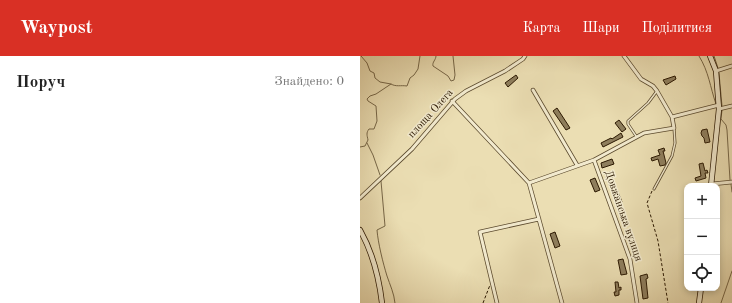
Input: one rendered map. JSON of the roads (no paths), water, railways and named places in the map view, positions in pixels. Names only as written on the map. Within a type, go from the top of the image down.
[{"type":"street","name":"площа Олега","points":[[360,198],[412,149],[452,101],[466,91],[510,68],[524,56]]},
{"type":"street","points":[[529,183],[594,160],[636,136],[647,132],[674,128],[672,117],[657,91],[653,86],[641,79],[624,56]]},
{"type":"street","points":[[710,56],[716,72],[719,107],[712,183]]},
{"type":"street","points":[[716,72],[732,66]]},
{"type":"street","points":[[533,90],[577,165]]},
{"type":"street","points":[[452,101],[529,183],[562,303]]},
{"type":"street","points":[[672,117],[719,107],[732,106]]},
{"type":"street","name":"Довжанська вулиця","points":[[594,160],[629,254],[637,303]]},
{"type":"street","points":[[720,184],[732,182]]},
{"type":"street","points":[[497,303],[480,232],[539,219]]},
{"type":"street","points":[[360,230],[373,259],[382,303]]},
{"type":"street","points":[[699,303],[701,291]]},
{"type":"lane","points":[[636,136],[628,124],[628,121],[648,103],[657,91]]},
{"type":"lane","points":[[654,189],[672,156],[675,143],[674,128]]},
{"type":"waterway","points":[[361,56],[367,63],[370,71],[374,73],[375,78],[380,82],[391,84]]},
{"type":"waterway","points":[[360,147],[365,146],[368,140],[368,130],[374,129],[377,121],[376,106],[367,99],[391,84],[397,86],[407,86],[410,78],[418,69],[420,56]]},
{"type":"waterway","points":[[436,56],[433,66],[448,76],[451,81],[454,80],[455,75],[453,56]]},
{"type":"waterway","points":[[699,56],[707,74],[716,104]]},
{"type":"waterway","points":[[714,56],[718,68]]},
{"type":"waterway","points":[[719,73],[722,106]]},
{"type":"waterway","points":[[722,110],[721,119],[726,125],[727,130],[730,180]]},
{"type":"waterway","points":[[367,143],[380,175]]},
{"type":"waterway","points":[[381,181],[385,226],[377,230],[382,259],[395,303]]},
{"type":"waterway","points":[[731,184],[732,192]]},
{"type":"waterway","points":[[721,303],[732,271]]}]
